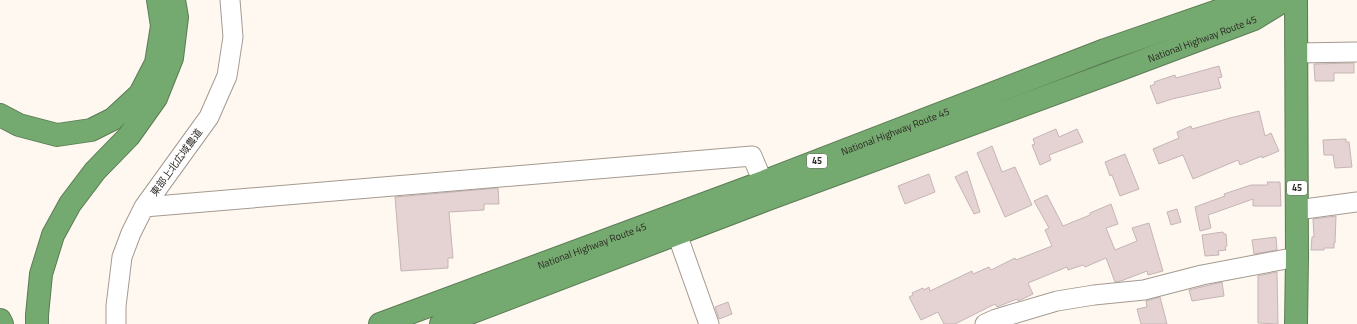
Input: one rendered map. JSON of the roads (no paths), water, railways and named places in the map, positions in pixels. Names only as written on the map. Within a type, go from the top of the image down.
[{"type":"highway","points":[[0,115],[19,125],[57,135],[91,130],[113,119],[140,94],[156,63],[162,26],[158,0]]},
{"type":"highway","points":[[37,324],[41,274],[53,234],[70,204],[95,171],[129,136],[156,98],[172,58],[177,17],[174,0]]},
{"type":"highway","name":"National Highway Route 45","points":[[380,324],[763,182],[1106,50],[1244,2],[1254,0]]},
{"type":"highway","name":"National Highway Route 45","points":[[446,323],[677,234],[1254,19],[1285,0]]},
{"type":"highway","name":"45","points":[[1296,0],[1296,324]]},
{"type":"highway","points":[[0,320],[2,324]]},
{"type":"street","name":"東部上北広域農道","points":[[116,324],[116,306],[122,257],[131,233],[144,207],[209,117],[227,76],[233,37],[230,0]]},
{"type":"street","points":[[1297,53],[1357,52]]},
{"type":"street","points":[[144,207],[752,156],[763,182]]},
{"type":"street","points":[[1297,210],[1357,202]]},
{"type":"street","points":[[677,234],[709,324]]},
{"type":"street","points":[[985,324],[996,319],[1057,301],[1094,295],[1144,290],[1202,275],[1297,257]]}]
